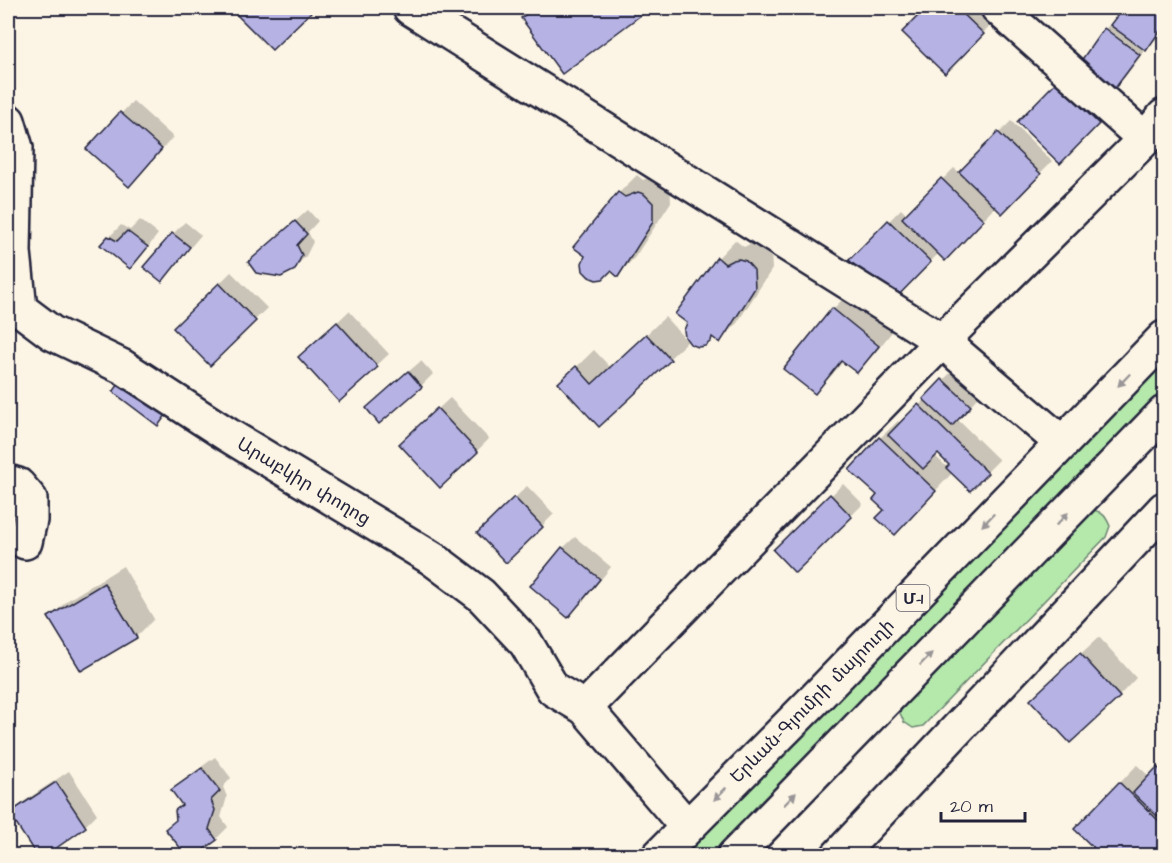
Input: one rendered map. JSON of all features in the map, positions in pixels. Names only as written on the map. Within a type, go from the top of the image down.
[{"type":"main road","points":[[410,8],[942,341],[1062,443]]},
{"type":"main road","points":[[585,708],[942,341],[1155,128],[998,8]]},
{"type":"main road","name":"Արաբկիր փողոց","points":[[8,121],[16,148],[10,251],[14,315],[123,367],[228,435],[433,559],[481,595],[526,643],[553,688],[585,708],[687,827]]},
{"type":"main road","name":"Երևան-Գյումրի մայրուղի","points":[[659,855],[812,702],[1164,338]]},
{"type":"main road","points":[[738,855],[1164,413]]},
{"type":"main road","points":[[8,482],[18,485],[30,499],[30,520],[25,542]]},
{"type":"main road","points":[[838,855],[1164,509]]},
{"type":"green space","points":[[1164,359],[1164,389],[711,855],[682,856]]},
{"type":"green space","points":[[1093,510],[1102,514],[1109,523],[1106,537],[923,726],[913,728],[904,722],[900,713],[904,703],[1086,513]]},
{"type":"building","points":[[239,8],[315,8],[272,50],[234,12]]},
{"type":"building","points":[[535,8],[649,9],[562,74],[521,18]]},
{"type":"building","points":[[926,8],[957,8],[984,34],[945,74],[902,32]]},
{"type":"building","points":[[1123,8],[1162,8],[1164,10],[1164,25],[1146,51],[1110,25]]},
{"type":"building","points":[[1104,28],[1140,55],[1113,91],[1078,65]]},
{"type":"building","points":[[1056,82],[1099,124],[1060,164],[1017,122]]},
{"type":"building","points":[[120,112],[162,149],[129,187],[86,149]]},
{"type":"building","points":[[998,132],[1041,174],[1002,214],[959,172]]},
{"type":"building","points":[[941,178],[984,220],[945,261],[902,218]]},
{"type":"building","points":[[618,192],[625,197],[638,192],[644,194],[653,203],[653,222],[618,277],[611,271],[603,279],[596,280],[583,271],[582,263],[585,256],[573,247]]},
{"type":"building","points":[[888,220],[931,262],[892,302],[849,260]]},
{"type":"building","points":[[295,221],[307,234],[297,245],[302,255],[295,270],[281,277],[256,273],[248,262]]},
{"type":"building","points":[[127,231],[148,247],[130,269],[100,245],[108,236],[117,241]]},
{"type":"building","points":[[172,233],[190,247],[162,282],[143,267]]},
{"type":"building","points":[[717,257],[725,264],[739,259],[746,261],[754,270],[755,288],[720,343],[712,337],[705,346],[698,347],[690,344],[685,337],[684,330],[687,323],[675,314]]},
{"type":"building","points":[[219,283],[256,321],[210,366],[173,328]]},
{"type":"building","points":[[832,308],[879,346],[857,373],[841,361],[815,394],[783,369]]},
{"type":"building","points":[[337,322],[378,367],[339,402],[298,357]]},
{"type":"building","points":[[646,334],[671,360],[599,427],[558,383],[576,366],[592,384]]},
{"type":"building","points":[[408,371],[422,387],[379,424],[366,408]]},
{"type":"building","points":[[124,377],[169,411],[158,426],[113,392]]},
{"type":"building","points":[[942,379],[971,406],[952,426],[923,399]]},
{"type":"building","points":[[918,404],[988,473],[970,491],[946,468],[949,465],[938,454],[923,469],[888,435]]},
{"type":"building","points":[[437,408],[478,452],[440,488],[399,444]]},
{"type":"building","points":[[879,437],[936,491],[895,535],[876,518],[884,510],[873,500],[877,495],[849,470]]},
{"type":"building","points":[[830,494],[852,517],[795,573],[773,550]]},
{"type":"building","points":[[514,497],[543,527],[506,563],[477,533]]},
{"type":"building","points":[[562,547],[600,579],[568,618],[530,586]]},
{"type":"building","points":[[104,583],[137,638],[81,671],[48,617]]},
{"type":"building","points":[[1080,653],[1120,697],[1070,743],[1030,700]]},
{"type":"building","points":[[1157,767],[1164,774],[1164,807],[1157,816],[1133,793]]},
{"type":"building","points":[[202,768],[220,791],[211,800],[215,810],[209,829],[217,840],[195,856],[187,856],[165,829],[176,820],[175,810],[182,805],[171,790]]},
{"type":"building","points":[[56,782],[86,827],[45,856],[37,856],[9,813]]},
{"type":"building","points":[[1119,782],[1164,826],[1164,856],[1102,856],[1074,829]]}]
